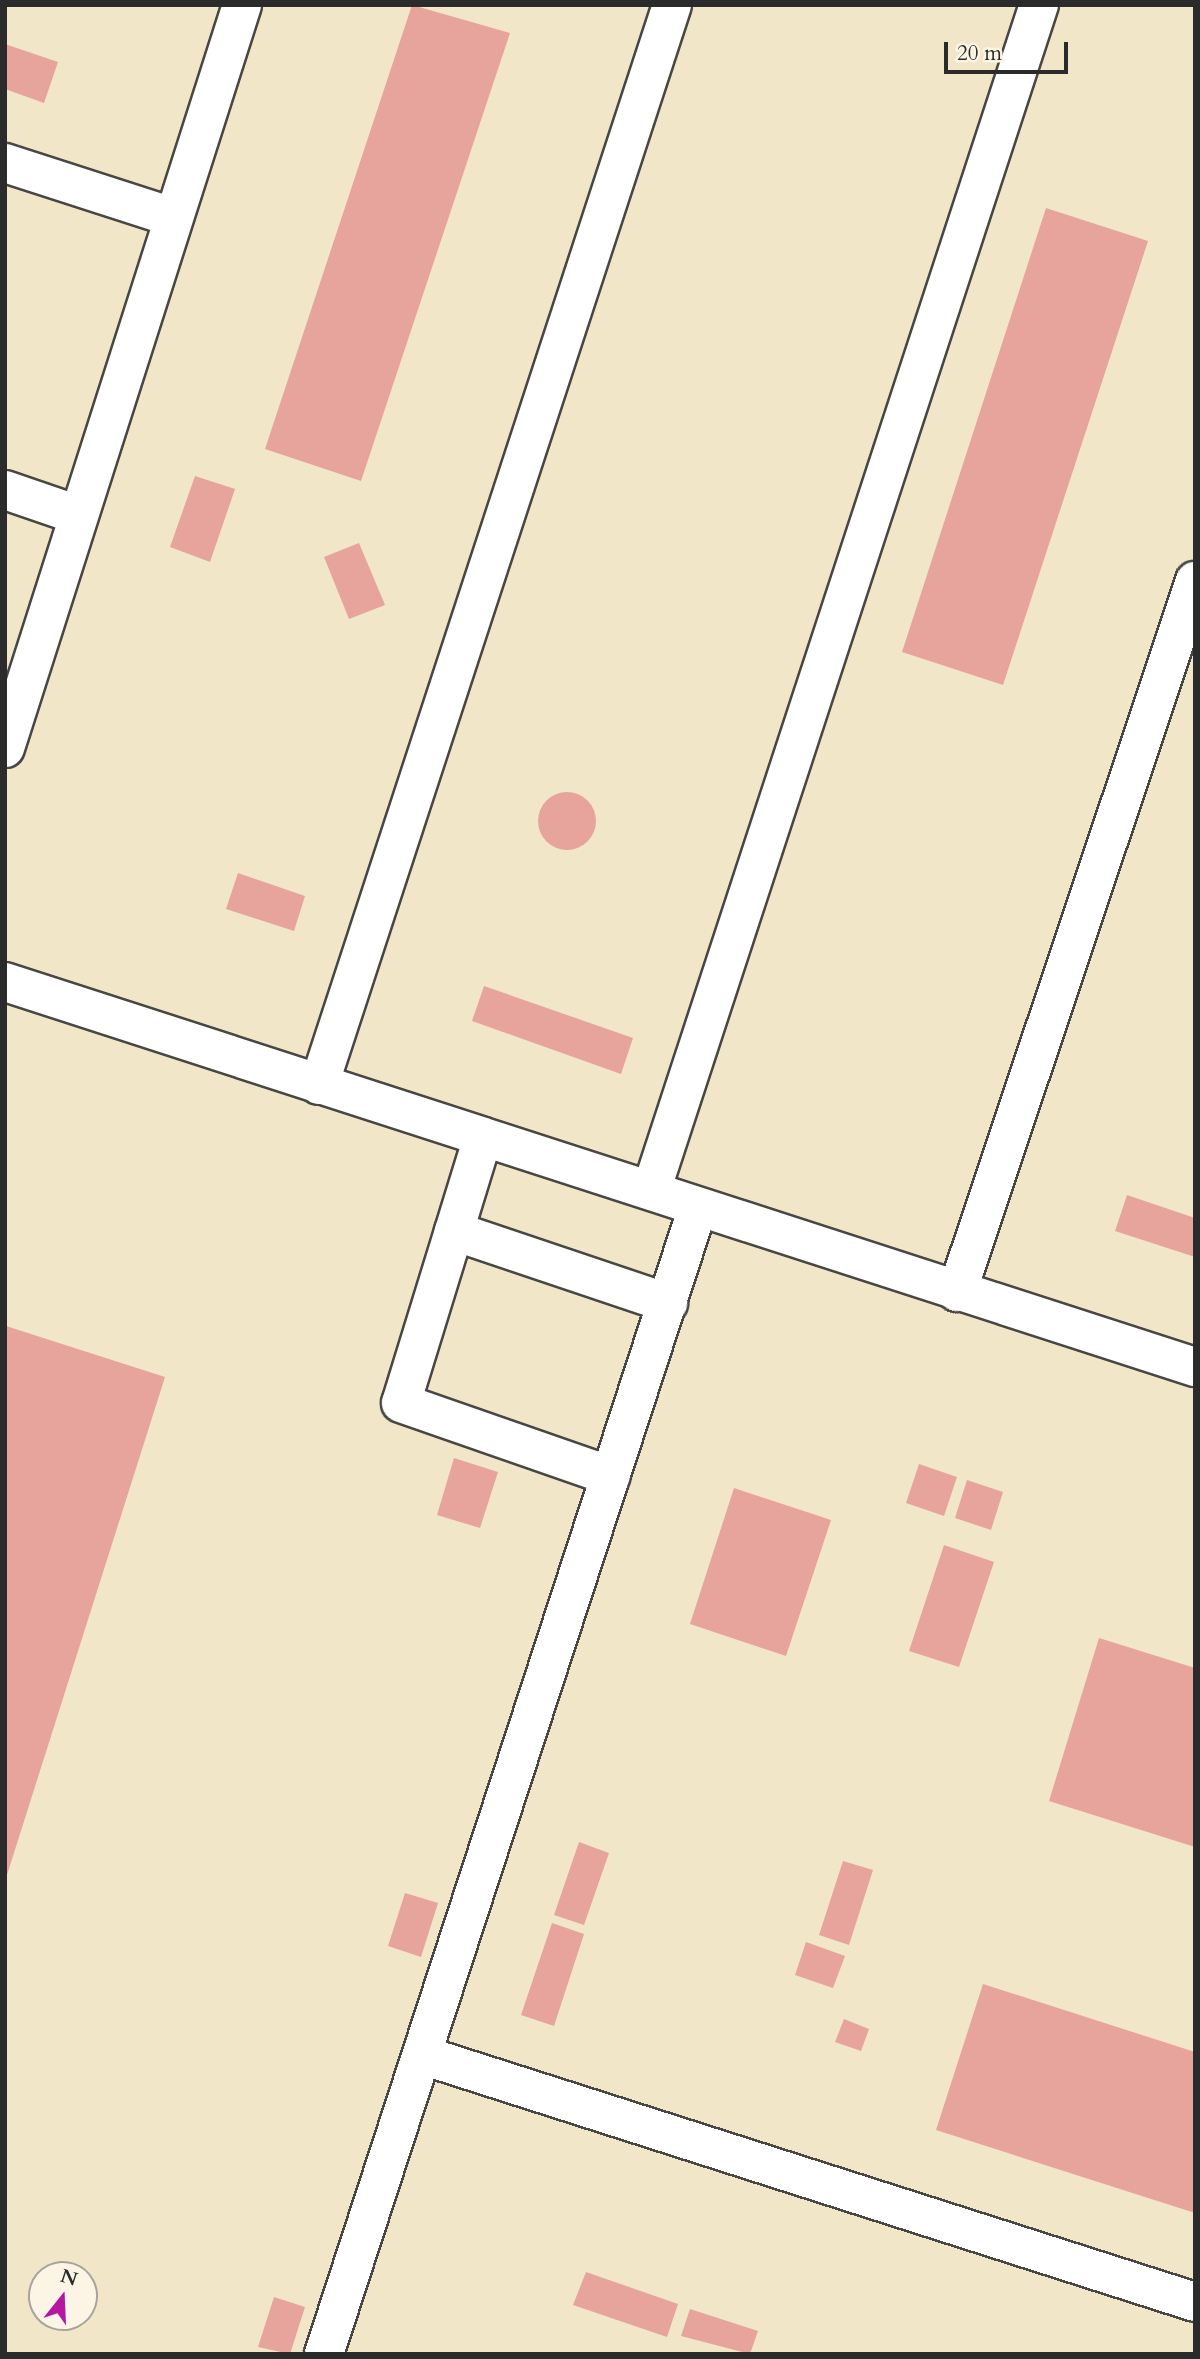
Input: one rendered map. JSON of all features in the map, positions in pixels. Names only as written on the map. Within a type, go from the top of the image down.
[{"type":"lane","points":[[5,748],[75,513],[242,5]]},
{"type":"lane","points":[[320,1084],[672,5]]},
{"type":"lane","points":[[652,1188],[1039,5]]},
{"type":"lane","points":[[5,163],[172,217]]},
{"type":"lane","points":[[5,490],[75,513]]},
{"type":"lane","points":[[957,1292],[1195,580]]},
{"type":"lane","points":[[5,982],[483,1137],[652,1188],[698,1207],[1195,1367]]},
{"type":"lane","points":[[483,1137],[401,1403],[611,1476]]},
{"type":"lane","points":[[324,2354],[698,1207]]},
{"type":"lane","points":[[454,1231],[668,1303]]},
{"type":"lane","points":[[422,2054],[1195,2302]]},
{"type":"building","points":[[412,5],[510,33],[361,481],[265,449]]},
{"type":"building","points":[[5,44],[58,62],[44,103],[5,89]]},
{"type":"building","points":[[1046,208],[1148,241],[1003,685],[902,652]]},
{"type":"building","points":[[195,476],[235,489],[210,562],[170,547]]},
{"type":"building","points":[[359,543],[385,605],[349,619],[324,557]]},
{"type":"building","points":[[567,792],[578,794],[591,805],[596,821],[594,832],[583,845],[567,850],[556,848],[543,837],[538,821],[540,810],[551,797]]},
{"type":"building","points":[[238,873],[305,896],[294,931],[226,909]]},
{"type":"building","points":[[484,986],[633,1038],[621,1074],[472,1021]]},
{"type":"building","points":[[1127,1195],[1195,1218],[1195,1257],[1115,1231]]},
{"type":"building","points":[[6,1326],[165,1377],[6,1878],[5,1328]]},
{"type":"building","points":[[454,1458],[498,1472],[480,1528],[437,1515]]},
{"type":"building","points":[[919,1464],[957,1477],[944,1516],[906,1503]]},
{"type":"building","points":[[967,1480],[1003,1492],[991,1530],[955,1518]]},
{"type":"building","points":[[734,1488],[831,1520],[786,1656],[690,1624]]},
{"type":"building","points":[[944,1545],[994,1562],[959,1667],[909,1651]]},
{"type":"building","points":[[1099,1638],[1195,1668],[1195,1847],[1049,1801]]},
{"type":"building","points":[[579,1842],[609,1853],[584,1925],[554,1915]]},
{"type":"building","points":[[843,1861],[873,1870],[849,1945],[819,1935]]},
{"type":"building","points":[[405,1893],[438,1903],[421,1957],[388,1946]]},
{"type":"building","points":[[552,1923],[584,1934],[554,2026],[521,2015]]},
{"type":"building","points":[[806,1942],[845,1956],[833,1988],[795,1975]]},
{"type":"building","points":[[983,1984],[1195,2052],[1195,2213],[936,2130]]},
{"type":"building","points":[[844,2019],[869,2029],[861,2051],[835,2042]]},
{"type":"building","points":[[586,2272],[678,2304],[667,2337],[573,2305]]},
{"type":"building","points":[[274,2297],[305,2307],[290,2354],[258,2347]]},
{"type":"building","points":[[690,2309],[758,2331],[750,2354],[681,2336]]}]
